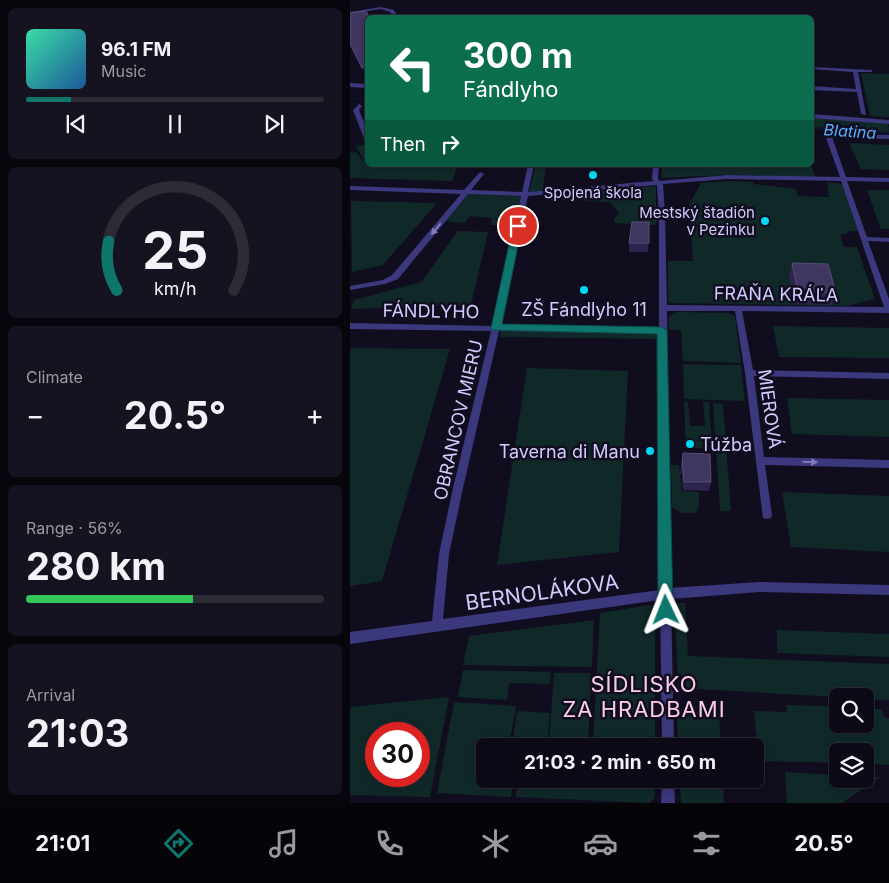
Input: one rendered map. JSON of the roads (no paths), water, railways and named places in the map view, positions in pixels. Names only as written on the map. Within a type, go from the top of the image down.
[{"type":"street","points":[[350,13],[384,8],[392,11],[394,15]]},
{"type":"street","points":[[814,68],[870,71]]},
{"type":"street","points":[[855,70],[864,114]]},
{"type":"street","points":[[350,85],[365,86]]},
{"type":"street","points":[[814,88],[859,91]]},
{"type":"street","points":[[359,106],[356,110],[365,133]]},
{"type":"street","points":[[814,116],[889,122]]},
{"type":"street","points":[[889,138],[828,135],[866,239],[889,310]]},
{"type":"street","name":"OBRANCOV MIERU","points":[[437,626],[444,554],[531,167]]},
{"type":"street","points":[[656,167],[655,179],[660,185],[661,201],[668,738]]},
{"type":"street","points":[[350,288],[385,282],[395,277],[481,174]]},
{"type":"street","points":[[350,188],[525,194],[727,177],[889,180]]},
{"type":"street","points":[[866,239],[889,240]]},
{"type":"street","name":"FRAŇA KRÁĽA","points":[[662,308],[889,310]]},
{"type":"street","name":"MIEROVÁ","points":[[738,309],[749,373],[767,515]]},
{"type":"street","name":"FÁNDLYHO","points":[[350,326],[662,331]]},
{"type":"street","points":[[749,373],[889,376]]},
{"type":"street","points":[[761,460],[889,464]]},
{"type":"street","name":"BERNOLÁKOVA","points":[[350,638],[665,594],[758,587],[889,590]]},
{"type":"street","points":[[668,788],[668,803]]},
{"type":"waterway","name":"Blatina","points":[[350,98],[365,100]]},
{"type":"waterway","name":"Blatina","points":[[814,128],[889,133]]},
{"type":"place","name":"Spojená škola","points":[[593,175]]},
{"type":"place","name":"Mestský štadión v Pezinku","points":[[765,221]]},
{"type":"place","name":"ZŠ Fándlyho 11","points":[[584,290]]},
{"type":"place","name":"Túžba","points":[[690,444]]},
{"type":"place","name":"Taverna di Manu","points":[[650,451]]},
{"type":"district","name":"SÍDLISKO ZA HRADBAMI","points":[[644,696]]}]
